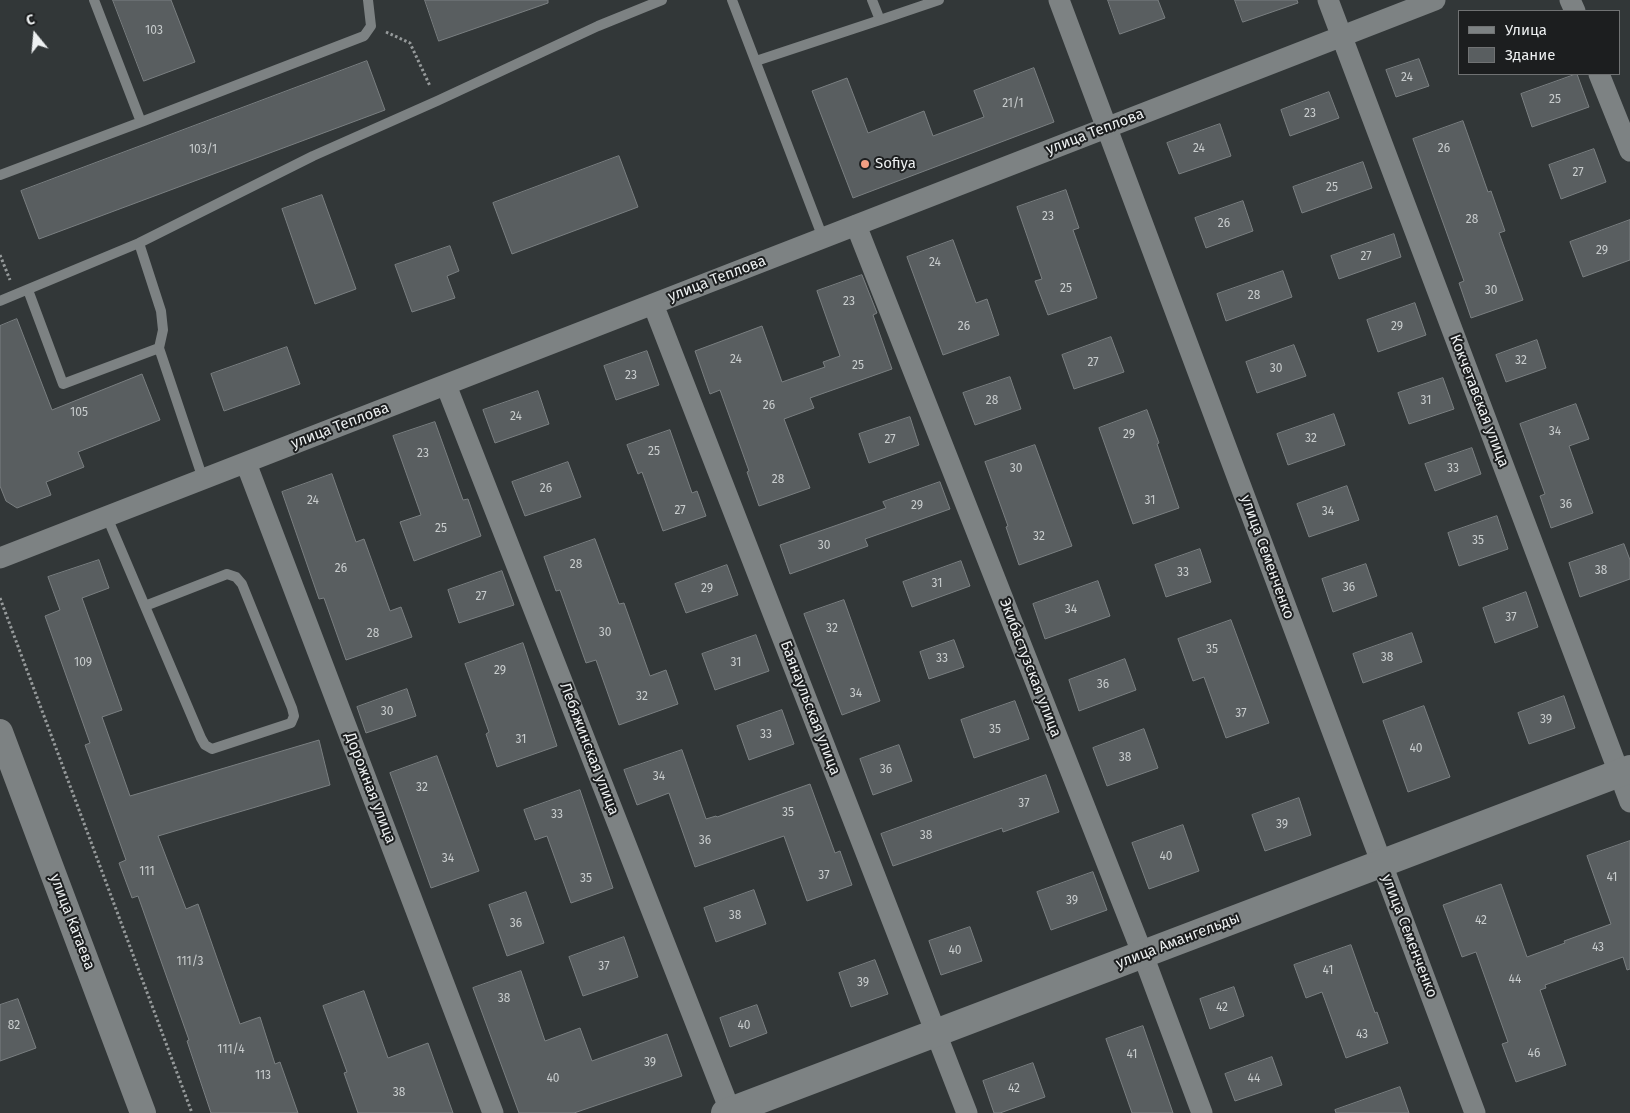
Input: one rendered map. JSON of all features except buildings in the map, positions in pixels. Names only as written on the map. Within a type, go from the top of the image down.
[{"type":"main road","name":"улица Амангельды","points":[[729,1112],[1624,771]]},
{"type":"street","name":"улица Семенченко","points":[[1059,0],[1475,1113]]},
{"type":"street","name":"Кокчетавская улица","points":[[1328,0],[1624,771],[1630,802]]},
{"type":"street","name":"улица Теплова","points":[[0,558],[1434,0]]},
{"type":"street","points":[[1600,75],[1630,151]]},
{"type":"street","name":"Экибастузская улица","points":[[856,225],[1143,955],[1202,1113]]},
{"type":"street","name":"Баянаульская улица","points":[[653,304],[967,1113]]},
{"type":"street","name":"Лебяжинская улица","points":[[446,384],[729,1112]]},
{"type":"street","name":"Дорожная улица","points":[[246,463],[494,1113]]},
{"type":"street","name":"улица Катаева","points":[[0,732],[143,1113]]},
{"type":"lane","points":[[94,0],[141,122]]},
{"type":"lane","points":[[0,175],[364,36],[371,26],[368,0]]},
{"type":"lane","points":[[0,301],[139,243],[313,156],[598,26],[662,0]]},
{"type":"lane","points":[[732,0],[823,238]]},
{"type":"lane","points":[[872,0],[880,20]]},
{"type":"lane","points":[[756,61],[939,0]]},
{"type":"lane","points":[[139,243],[161,311],[163,330],[158,348],[203,479]]},
{"type":"lane","points":[[28,290],[63,384],[158,348]]},
{"type":"lane","points":[[107,517],[145,606],[205,745],[212,748],[291,723],[294,716],[292,708],[242,584],[236,576],[227,574],[145,606]]},
{"type":"path","points":[[371,26],[410,43],[437,101]]},
{"type":"path","points":[[0,254],[16,295]]},
{"type":"path","points":[[0,598],[192,1113]]},
{"type":"path","points":[[0,613],[5,611]]},
{"type":"place","name":"Sofiya","points":[[865,164]]}]
